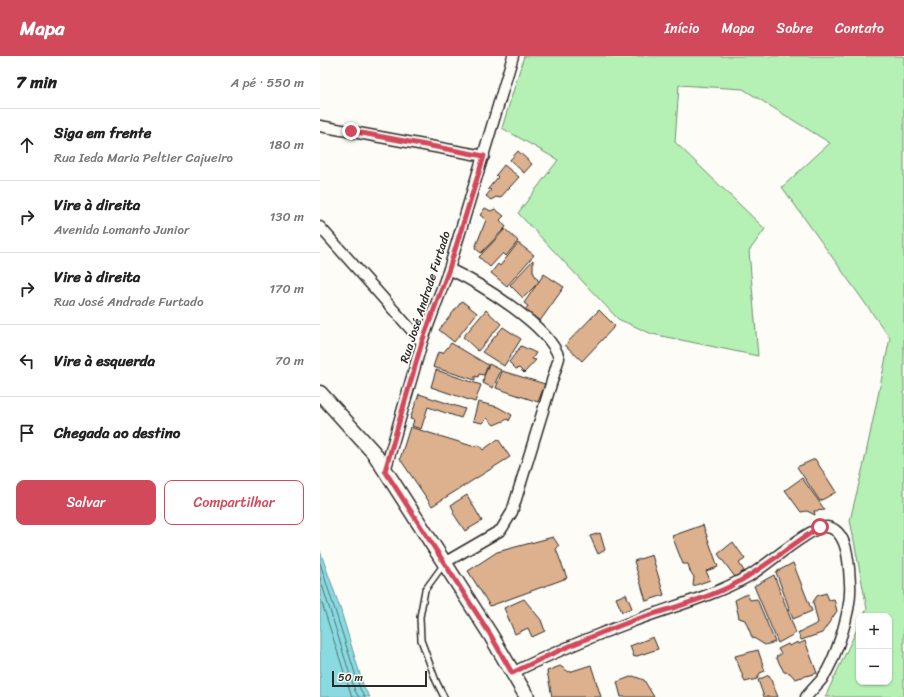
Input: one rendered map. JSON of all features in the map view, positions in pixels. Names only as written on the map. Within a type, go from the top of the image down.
[{"type":"main road","points":[[320,393],[365,443],[385,471],[490,634],[527,697]]},
{"type":"street","name":"Rua José Andrade Furtado","points":[[385,471],[422,342],[449,269],[513,56]]},
{"type":"street","points":[[320,126],[484,156]]},
{"type":"street","points":[[320,227],[422,342]]},
{"type":"street","points":[[444,563],[501,530],[512,512],[558,358],[552,343],[506,302],[480,285],[449,269]]},
{"type":"street","points":[[512,673],[541,659],[631,622],[704,598],[728,587],[754,573],[796,542],[820,527],[827,526],[835,530],[842,538],[848,558],[851,594],[847,618],[839,642],[822,678],[806,697]]},
{"type":"lane","points":[[444,563],[426,590],[420,617],[421,640],[436,681],[444,697]]},
{"type":"green space","points":[[524,56],[904,56],[904,697],[825,697],[856,631],[856,685],[892,685],[892,613],[865,613],[867,609],[850,520],[864,463],[890,338],[782,187],[830,143],[743,89],[679,85],[675,142],[765,229],[749,251],[758,356],[652,334],[618,319],[518,213],[558,160],[502,128]]},
{"type":"water","points":[[320,551],[340,608],[364,688],[370,697],[320,697]]},
{"type":"building","points":[[518,151],[532,164],[524,173],[510,160]]},
{"type":"building","points":[[504,165],[519,177],[500,198],[496,197],[491,200],[486,196],[491,190],[488,189],[498,177],[496,175]]},
{"type":"building","points":[[485,208],[491,211],[495,209],[504,216],[500,220],[506,227],[481,253],[475,248],[486,220],[480,215]]},
{"type":"building","points":[[505,229],[518,241],[506,256],[503,253],[490,267],[479,257]]},
{"type":"building","points":[[518,243],[534,255],[507,286],[491,273],[498,264],[500,266]]},
{"type":"building","points":[[533,260],[533,272],[539,282],[523,298],[510,285]]},
{"type":"building","points":[[544,274],[564,287],[540,321],[525,310],[528,306],[524,303]]},
{"type":"building","points":[[462,301],[477,313],[454,342],[439,330]]},
{"type":"building","points":[[486,310],[501,324],[478,351],[463,337]]},
{"type":"building","points":[[599,310],[615,326],[582,361],[565,345]]},
{"type":"building","points":[[503,327],[521,339],[504,366],[482,352]]},
{"type":"building","points":[[451,343],[488,365],[484,375],[479,374],[478,377],[475,376],[475,380],[433,367],[438,352],[443,353]]},
{"type":"building","points":[[521,346],[536,353],[532,359],[536,360],[524,373],[519,368],[516,369],[509,362]]},
{"type":"building","points":[[489,364],[501,370],[493,388],[483,383]]},
{"type":"building","points":[[436,370],[481,385],[475,402],[431,387]]},
{"type":"building","points":[[502,371],[545,384],[538,402],[496,388]]},
{"type":"building","points":[[419,394],[465,409],[461,418],[428,407],[421,429],[412,426],[414,420],[410,419]]},
{"type":"building","points":[[478,402],[498,407],[512,415],[509,421],[508,419],[494,425],[487,418],[482,423],[473,421]]},
{"type":"building","points":[[410,427],[472,446],[479,445],[483,450],[498,439],[510,457],[432,506],[400,459]]},
{"type":"building","points":[[815,459],[836,492],[820,501],[797,467]]},
{"type":"building","points":[[802,478],[825,510],[814,511],[815,515],[807,511],[801,512],[785,490]]},
{"type":"building","points":[[467,495],[482,521],[465,531],[453,513],[454,511],[451,505]]},
{"type":"building","points":[[703,525],[718,567],[706,571],[710,580],[693,586],[694,577],[688,564],[683,564],[672,536]]},
{"type":"building","points":[[600,533],[605,550],[598,554],[590,536]]},
{"type":"building","points":[[553,537],[559,546],[556,549],[567,578],[490,606],[468,571],[497,552]]},
{"type":"building","points":[[733,542],[745,559],[739,563],[744,571],[735,577],[718,554]]},
{"type":"building","points":[[652,555],[664,595],[646,601],[634,561]]},
{"type":"building","points":[[793,563],[812,611],[793,619],[776,572]]},
{"type":"building","points":[[774,575],[796,633],[778,643],[754,586]]},
{"type":"building","points":[[826,593],[829,600],[834,599],[837,611],[822,633],[801,640],[798,633],[818,623],[813,602],[817,596]]},
{"type":"building","points":[[626,594],[632,608],[622,612],[616,598]]},
{"type":"building","points":[[747,594],[750,600],[757,599],[775,642],[765,645],[752,637],[745,620],[739,618],[735,600]]},
{"type":"building","points":[[524,599],[541,620],[545,631],[532,637],[528,628],[515,634],[504,608]]},
{"type":"building","points":[[653,637],[658,649],[634,657],[630,646]]},
{"type":"building","points":[[805,641],[817,673],[795,679],[790,673],[784,672],[776,657],[781,654],[778,649],[788,644],[789,646]]},
{"type":"building","points":[[758,650],[765,671],[760,673],[757,679],[745,682],[735,656]]},
{"type":"building","points":[[591,665],[601,697],[552,697],[547,671],[560,666],[569,672]]},
{"type":"building","points":[[769,675],[778,697],[764,697],[758,680]]},
{"type":"building","points":[[633,676],[644,680],[654,697],[621,697],[617,682]]},
{"type":"route","points":[[351,131],[484,156],[449,269],[422,342],[385,471],[490,634],[512,673],[541,659],[631,622],[704,598],[728,587],[754,573],[796,542],[820,527]]}]
